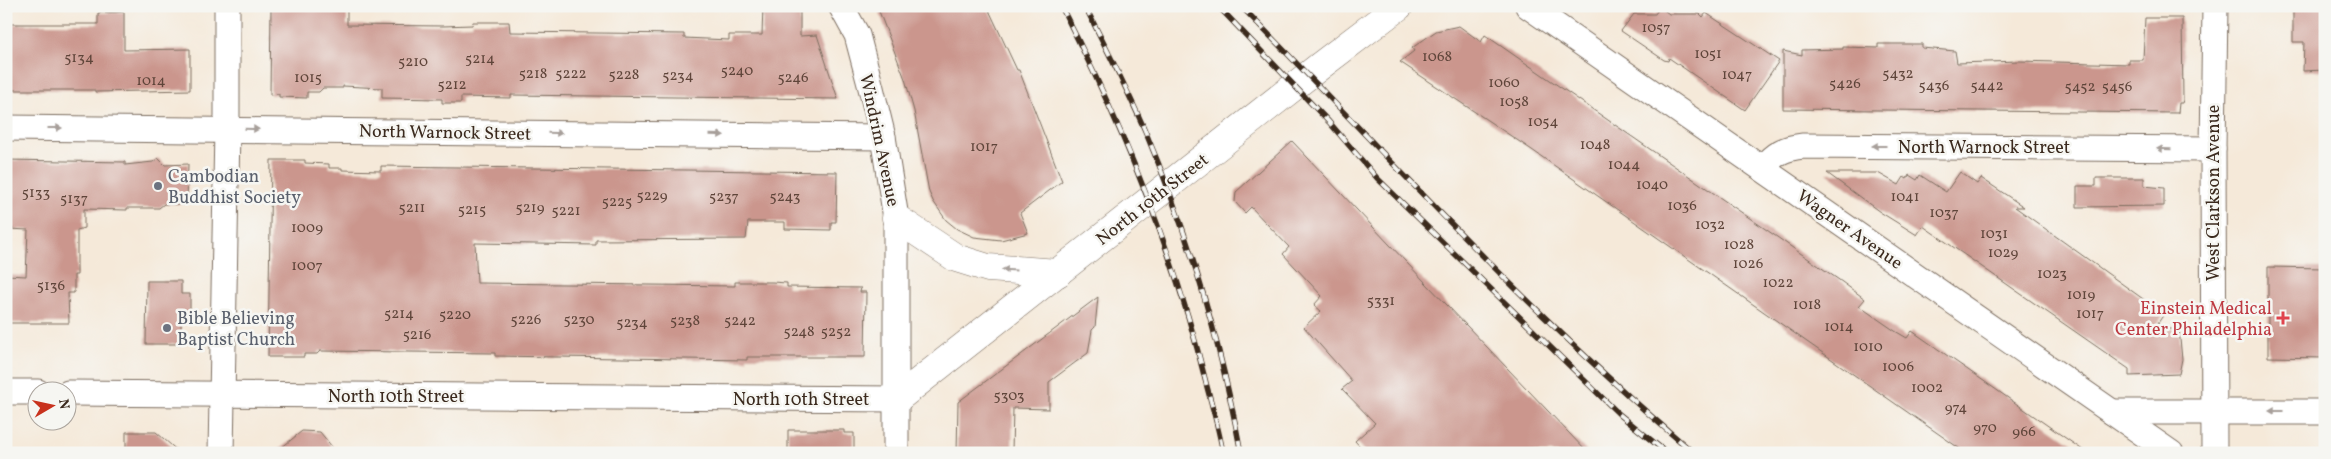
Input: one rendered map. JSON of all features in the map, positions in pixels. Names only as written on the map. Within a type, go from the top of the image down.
[{"type":"street","points":[[221,453],[227,129],[227,6]]},
{"type":"street","name":"Windrim Avenue","points":[[842,6],[856,35],[883,137],[896,218],[896,453]]},
{"type":"street","points":[[1356,41],[1364,6]]},
{"type":"street","name":"North 10th Street","points":[[78,393],[897,399],[1399,6]]},
{"type":"street","name":"Wagner Avenue","points":[[1528,6],[1563,18],[1762,168],[2171,453]]},
{"type":"street","name":"West Clarkson Avenue","points":[[2213,410],[2215,6]]},
{"type":"street","name":"North Warnock Street","points":[[6,128],[883,137]]},
{"type":"street","name":"North Warnock Street","points":[[1762,168],[1774,154],[1786,148],[1804,146],[2213,149]]},
{"type":"street","points":[[896,218],[956,258],[988,268],[1058,273]]},
{"type":"street","points":[[6,392],[28,392]]},
{"type":"street","points":[[2213,410],[2214,453]]},
{"type":"street","points":[[2112,412],[2213,410],[2325,412]]},
{"type":"building","points":[[763,6],[800,6],[800,36],[817,35],[838,99],[511,95],[511,98],[461,97],[461,103],[442,103],[442,99],[382,98],[382,88],[343,86],[343,88],[323,88],[319,92],[307,92],[307,98],[279,97],[279,94],[270,95],[271,8],[343,9],[347,11],[347,25],[443,26],[472,25],[473,22],[509,22],[510,32],[684,34],[684,38],[729,40],[729,35],[762,35]]},
{"type":"building","points":[[877,6],[987,6],[1017,70],[1019,70],[1062,181],[1020,213],[1028,233],[1001,240],[974,237],[957,229],[946,220],[933,201],[929,192],[914,111],[905,79]]},
{"type":"building","points":[[2325,6],[2325,70],[2303,71],[2304,42],[2293,42],[2293,7]]},
{"type":"building","points":[[1660,7],[1669,14],[1700,14],[1703,17],[1706,13],[1779,61],[1745,110],[1669,58],[1668,61],[1664,60],[1621,31],[1634,14],[1655,14]]},
{"type":"building","points":[[124,12],[124,50],[190,49],[190,90],[95,92],[95,90],[6,90],[6,24],[98,24],[98,13]]},
{"type":"building","points":[[2145,18],[2182,18],[2183,100],[2182,103],[2179,103],[2178,113],[1783,109],[1783,51],[1802,55],[1802,50],[1843,49],[1843,47],[1878,48],[1878,44],[1922,44],[1922,48],[1955,51],[1957,63],[2019,61],[2129,64],[2129,60],[2143,60]]},
{"type":"building","points":[[1459,26],[1481,42],[1485,35],[1842,282],[1865,299],[1859,306],[1895,331],[1907,338],[1912,331],[2087,453],[1966,453],[1532,150],[1400,62],[1414,51],[1412,48],[1436,31]]},
{"type":"building","points":[[1292,141],[1588,453],[1366,453],[1355,441],[1375,423],[1342,389],[1352,381],[1304,327],[1321,311],[1314,305],[1322,296],[1283,254],[1289,247],[1251,207],[1245,213],[1235,202],[1236,192]]},
{"type":"building","points":[[158,158],[165,165],[188,164],[187,204],[164,204],[159,208],[127,208],[127,210],[84,209],[84,228],[77,230],[77,275],[74,275],[74,293],[68,293],[69,323],[6,323],[6,275],[26,276],[28,230],[9,229],[9,227],[6,227],[6,160],[125,162],[125,165],[153,162]]},
{"type":"building","points":[[271,160],[305,160],[305,163],[329,164],[329,168],[342,168],[342,170],[381,171],[381,166],[837,172],[836,222],[831,222],[831,230],[785,229],[785,222],[748,222],[746,239],[596,240],[596,245],[475,243],[477,283],[735,286],[735,282],[772,282],[787,283],[787,287],[861,288],[860,292],[866,292],[865,357],[747,357],[747,360],[495,356],[495,353],[320,351],[317,354],[304,354],[304,357],[268,357]]},
{"type":"building","points":[[1960,172],[1977,184],[1981,178],[2024,207],[2015,207],[2164,314],[2154,329],[2179,329],[2182,359],[2179,374],[2129,376],[2129,369],[1923,226],[1917,235],[1880,212],[1827,173],[1878,173],[1899,185],[1904,177],[1907,179],[1909,175],[1917,180],[1920,175],[1946,192]]},
{"type":"building","points":[[2096,178],[2144,178],[2144,186],[2164,188],[2164,206],[2077,207],[2077,186],[2096,186]]},
{"type":"building","points":[[2268,267],[2325,268],[2325,358],[2268,357]]},
{"type":"building","points":[[147,281],[181,281],[181,294],[190,294],[190,318],[181,318],[181,344],[146,344]]},
{"type":"building","points":[[1098,297],[1095,327],[1092,330],[1088,353],[1049,382],[1049,409],[1013,408],[1012,452],[957,453],[958,402]]},
{"type":"building","points":[[788,430],[844,430],[844,433],[854,433],[854,453],[788,453]]},
{"type":"building","points":[[302,431],[320,432],[337,453],[275,453]]},
{"type":"building","points":[[126,432],[156,432],[180,453],[126,453]]},
{"type":"railway","points":[[1061,6],[1105,97],[1145,190],[1179,285],[1223,453]]},
{"type":"railway","points":[[1085,6],[1139,117],[1162,172],[1190,250],[1224,371],[1241,453]]},
{"type":"railway","points":[[1218,6],[1329,122],[1377,178],[1619,414],[1667,453]]},
{"type":"railway","points":[[1241,6],[1518,291],[1575,347],[1694,453]]},
{"type":"place","name":"Cambodian Buddhist Society","points":[[158,186]]},
{"type":"place","name":"Einstein Medical Center Philadelphia","points":[[2283,318]]},
{"type":"place","name":"Bible Believing Baptist Church","points":[[167,328]]}]
